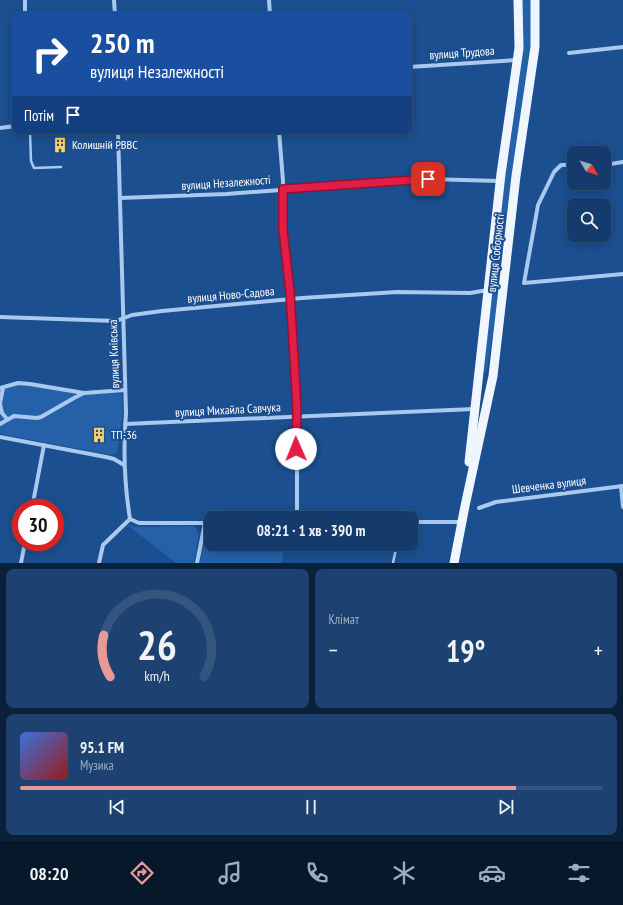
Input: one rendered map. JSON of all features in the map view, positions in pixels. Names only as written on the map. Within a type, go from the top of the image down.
[{"type":"main road","name":"вулиця Соборності","points":[[465,506],[474,409],[500,181],[519,48],[518,0]]},
{"type":"main road","name":"вулиця Соборності","points":[[454,563],[493,376],[516,176],[535,47],[535,0]]},
{"type":"street","points":[[25,0],[25,12]]},
{"type":"street","points":[[114,0],[115,12]]},
{"type":"street","points":[[269,0],[270,12]]},
{"type":"street","points":[[569,53],[623,47]]},
{"type":"street","name":"вулиця Трудова","points":[[412,66],[517,60]]},
{"type":"street","points":[[0,128],[12,126]]},
{"type":"street","name":"вулиця Київська","points":[[118,134],[126,390],[124,465],[130,519]]},
{"type":"street","points":[[279,134],[283,189],[283,230],[290,299],[296,417],[297,511]]},
{"type":"street","points":[[611,163],[623,162]]},
{"type":"street","points":[[567,165],[561,165],[554,172],[538,205],[524,283],[623,274]]},
{"type":"street","name":"вулиця Незалежності","points":[[120,198],[226,194],[428,179],[500,181]]},
{"type":"street","name":"вулиця Ново-Садова","points":[[0,317],[116,321],[132,315],[162,311],[290,299],[397,292],[470,293],[488,290]]},
{"type":"street","points":[[7,419],[2,413],[0,404],[1,388],[18,383],[84,393],[126,390]]},
{"type":"street","points":[[0,424],[14,416],[41,417],[84,393]]},
{"type":"street","name":"вулиця Михайла Савчука","points":[[125,424],[474,409]]},
{"type":"street","points":[[0,437],[106,457],[114,459],[124,465]]},
{"type":"street","points":[[34,499],[44,445]]},
{"type":"street","points":[[622,486],[623,507]]},
{"type":"street","name":"Шевченка вулиця","points":[[479,508],[496,502],[622,486]]},
{"type":"street","points":[[99,563],[103,545],[130,519],[140,523],[204,523],[197,563]]},
{"type":"street","points":[[418,522],[462,522]]},
{"type":"street","points":[[21,563],[23,551]]},
{"type":"lane","points":[[30,134],[31,161],[34,168],[61,167]]},
{"type":"lane","points":[[393,563],[396,551]]},
{"type":"shaded area","points":[[522,0],[531,0],[531,48],[500,291],[487,370],[484,373],[481,370],[493,290]]},
{"type":"shaded area","points":[[18,385],[30,385],[84,394],[122,394],[123,413],[117,453],[112,455],[0,434],[0,390]]},
{"type":"shaded area","points":[[127,525],[138,527],[194,526],[199,533],[194,563],[176,563]]},
{"type":"shaded area","points":[[204,540],[204,551],[283,551],[282,563],[200,563]]},
{"type":"place","name":"Колишній РВВС","points":[[60,145]]},
{"type":"place","name":"ТП-36","points":[[99,435]]},
{"type":"route","points":[[296,449],[297,409],[290,292],[283,230],[283,189],[428,179]]}]
